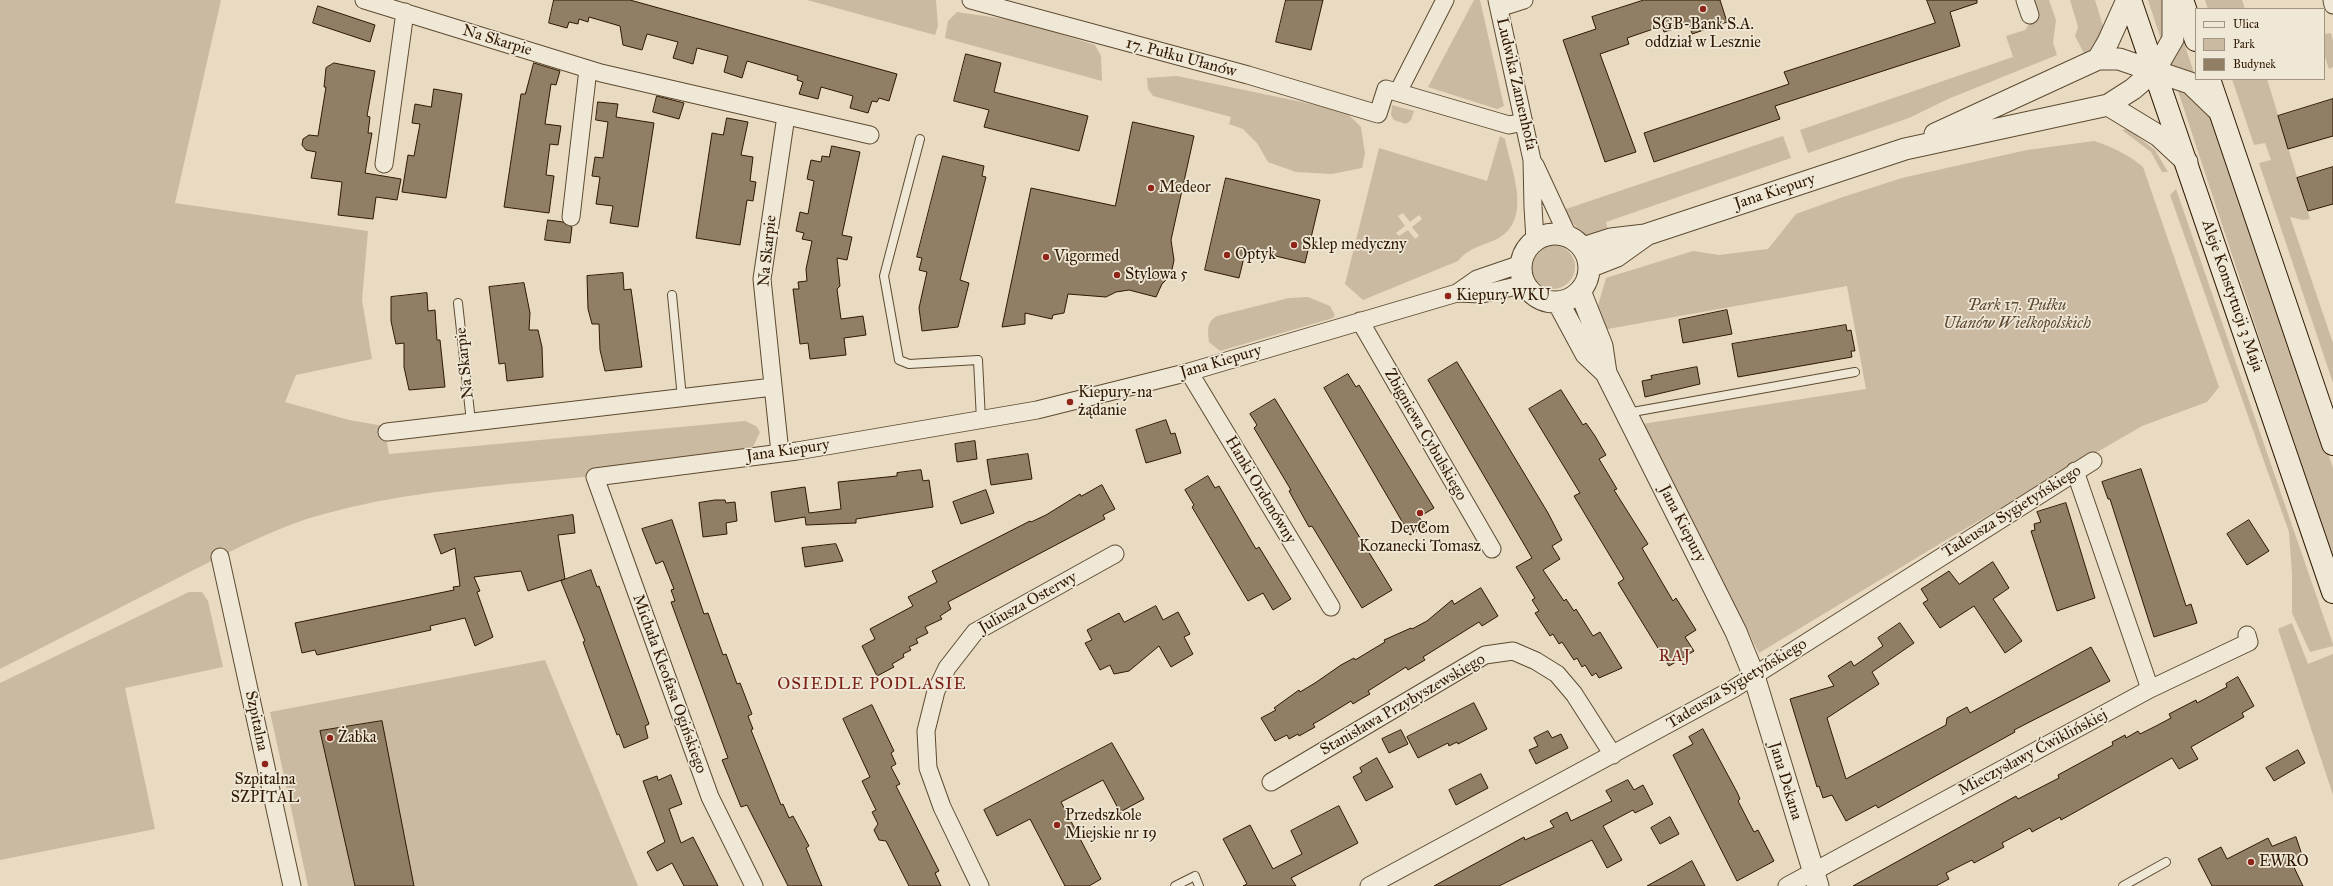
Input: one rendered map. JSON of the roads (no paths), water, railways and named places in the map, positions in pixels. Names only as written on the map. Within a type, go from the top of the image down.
[{"type":"main road","name":"Aleje Konstytucji 3 Maja","points":[[2130,0],[2333,592]]},
{"type":"main road","points":[[2182,0],[2195,37]]},
{"type":"main road","points":[[2209,80],[2333,444]]},
{"type":"street","name":"Na Skarpie","points":[[364,0],[588,69],[870,135]]},
{"type":"street","points":[[1446,0],[1392,91],[1509,125],[1524,122]]},
{"type":"street","name":"Ludwika Zamenhofa","points":[[1524,0],[1498,4],[1532,160],[1532,207],[1535,240]]},
{"type":"street","points":[[2098,59],[2108,42],[2127,0]]},
{"type":"street","name":"Jana Kiepury","points":[[1580,250],[1611,240],[1646,235],[1905,149],[2108,105],[2133,89],[2155,70],[2173,39],[2173,0]]},
{"type":"street","points":[[2332,0],[2333,4]]},
{"type":"street","name":"17. Pułku Ułanów","points":[[977,1],[1248,75],[1378,114],[1392,91]]},
{"type":"street","points":[[384,164],[405,12]]},
{"type":"street","name":"Jana Kiepury","points":[[1905,149],[2098,59],[2119,59],[2190,83],[2220,112]]},
{"type":"street","points":[[571,217],[588,69]]},
{"type":"street","points":[[2108,105],[2158,136],[2186,162]]},
{"type":"street","name":"Na Skarpie","points":[[780,453],[762,279],[786,116]]},
{"type":"street","name":"Ludwika Zamenhofa","points":[[1532,160],[1580,250]]},
{"type":"street","points":[[1553,234],[1580,250],[1588,276],[1580,291],[1566,300],[1558,302],[1550,302],[1535,296],[1523,274],[1526,250],[1535,240],[1553,234]]},
{"type":"street","name":"Jana Kiepury","points":[[595,477],[780,453],[1037,410],[1189,372],[1457,293],[1482,294],[1523,274]]},
{"type":"street","name":"Jana Kiepury","points":[[1580,291],[1602,346],[1606,373],[1736,632],[1754,676]]},
{"type":"street","name":"Jana Kiepury","points":[[1558,302],[1586,354],[1606,373]]},
{"type":"street","name":"Zbigniewa Cybulskiego","points":[[1360,321],[1492,549]]},
{"type":"street","name":"Hanki Ordonówny","points":[[1189,372],[1331,608]]},
{"type":"street","name":"Na Skarpie","points":[[388,432],[773,388]]},
{"type":"street","name":"Tadeusza Sygietyńskiego","points":[[1369,886],[1613,756],[1754,676],[2093,461]]},
{"type":"street","points":[[2075,471],[2150,689]]},
{"type":"street","name":"Michała Kleofasa Ogińskiego","points":[[595,477],[707,790],[754,886]]},
{"type":"street","name":"Juliusza Osterwy","points":[[980,886],[942,807],[928,768],[926,731],[936,691],[947,668],[975,632],[1115,554]]},
{"type":"street","name":"Szpitalna","points":[[220,557],[292,886]]},
{"type":"street","name":"Mieczysławy Ćwiklińskiej","points":[[1787,886],[1815,879],[2150,689],[2249,642],[2247,635]]},
{"type":"street","name":"Stanisława Przybyszewskiego","points":[[1271,782],[1485,655],[1513,651],[1536,661],[1557,674],[1574,694],[1613,756]]},
{"type":"street","name":"Jana Dekana","points":[[1754,676],[1815,879]]},
{"type":"lane","points":[[920,139],[884,276],[898,360],[909,364],[978,360],[982,420]]},
{"type":"lane","points":[[672,295],[682,398]]},
{"type":"lane","name":"Na Skarpie","points":[[458,303],[471,422]]},
{"type":"lane","points":[[1626,414],[1855,372]]},
{"type":"lane","points":[[2123,886],[2166,862]]},
{"type":"lane","points":[[1175,886],[1194,876],[1199,886]]},
{"type":"place","name":"SGB-Bank S.A. oddział w Lesznie","points":[[1703,9]]},
{"type":"place","name":"Medeor","points":[[1151,188]]},
{"type":"place","name":"Sklep medyczny","points":[[1294,245]]},
{"type":"place","name":"Optyk","points":[[1227,255]]},
{"type":"place","name":"Vigormed","points":[[1046,257]]},
{"type":"place","name":"Stylowa 5","points":[[1117,275]]},
{"type":"place","name":"Kiepury WKU","points":[[1448,296]]},
{"type":"place","name":"Kiepury-na żądanie","points":[[1070,402]]},
{"type":"place","name":"DevCom Kozanecki Tomasz","points":[[1420,513]]},
{"type":"place","name":"Żabka","points":[[330,738]]},
{"type":"place","name":"Szpitalna SZPITAL","points":[[265,764]]},
{"type":"place","name":"Przedszkole Miejskie nr 19","points":[[1057,825]]},
{"type":"place","name":"EWRO","points":[[2251,862]]},
{"type":"district","name":"RAJ","points":[[1675,657]]},
{"type":"district","name":"OSIEDLE PODLASIE","points":[[872,685]]},
{"type":"park label","name":"Park 17. Pułku Ułanów Wielkopolskich","points":[[2017,315]]}]
